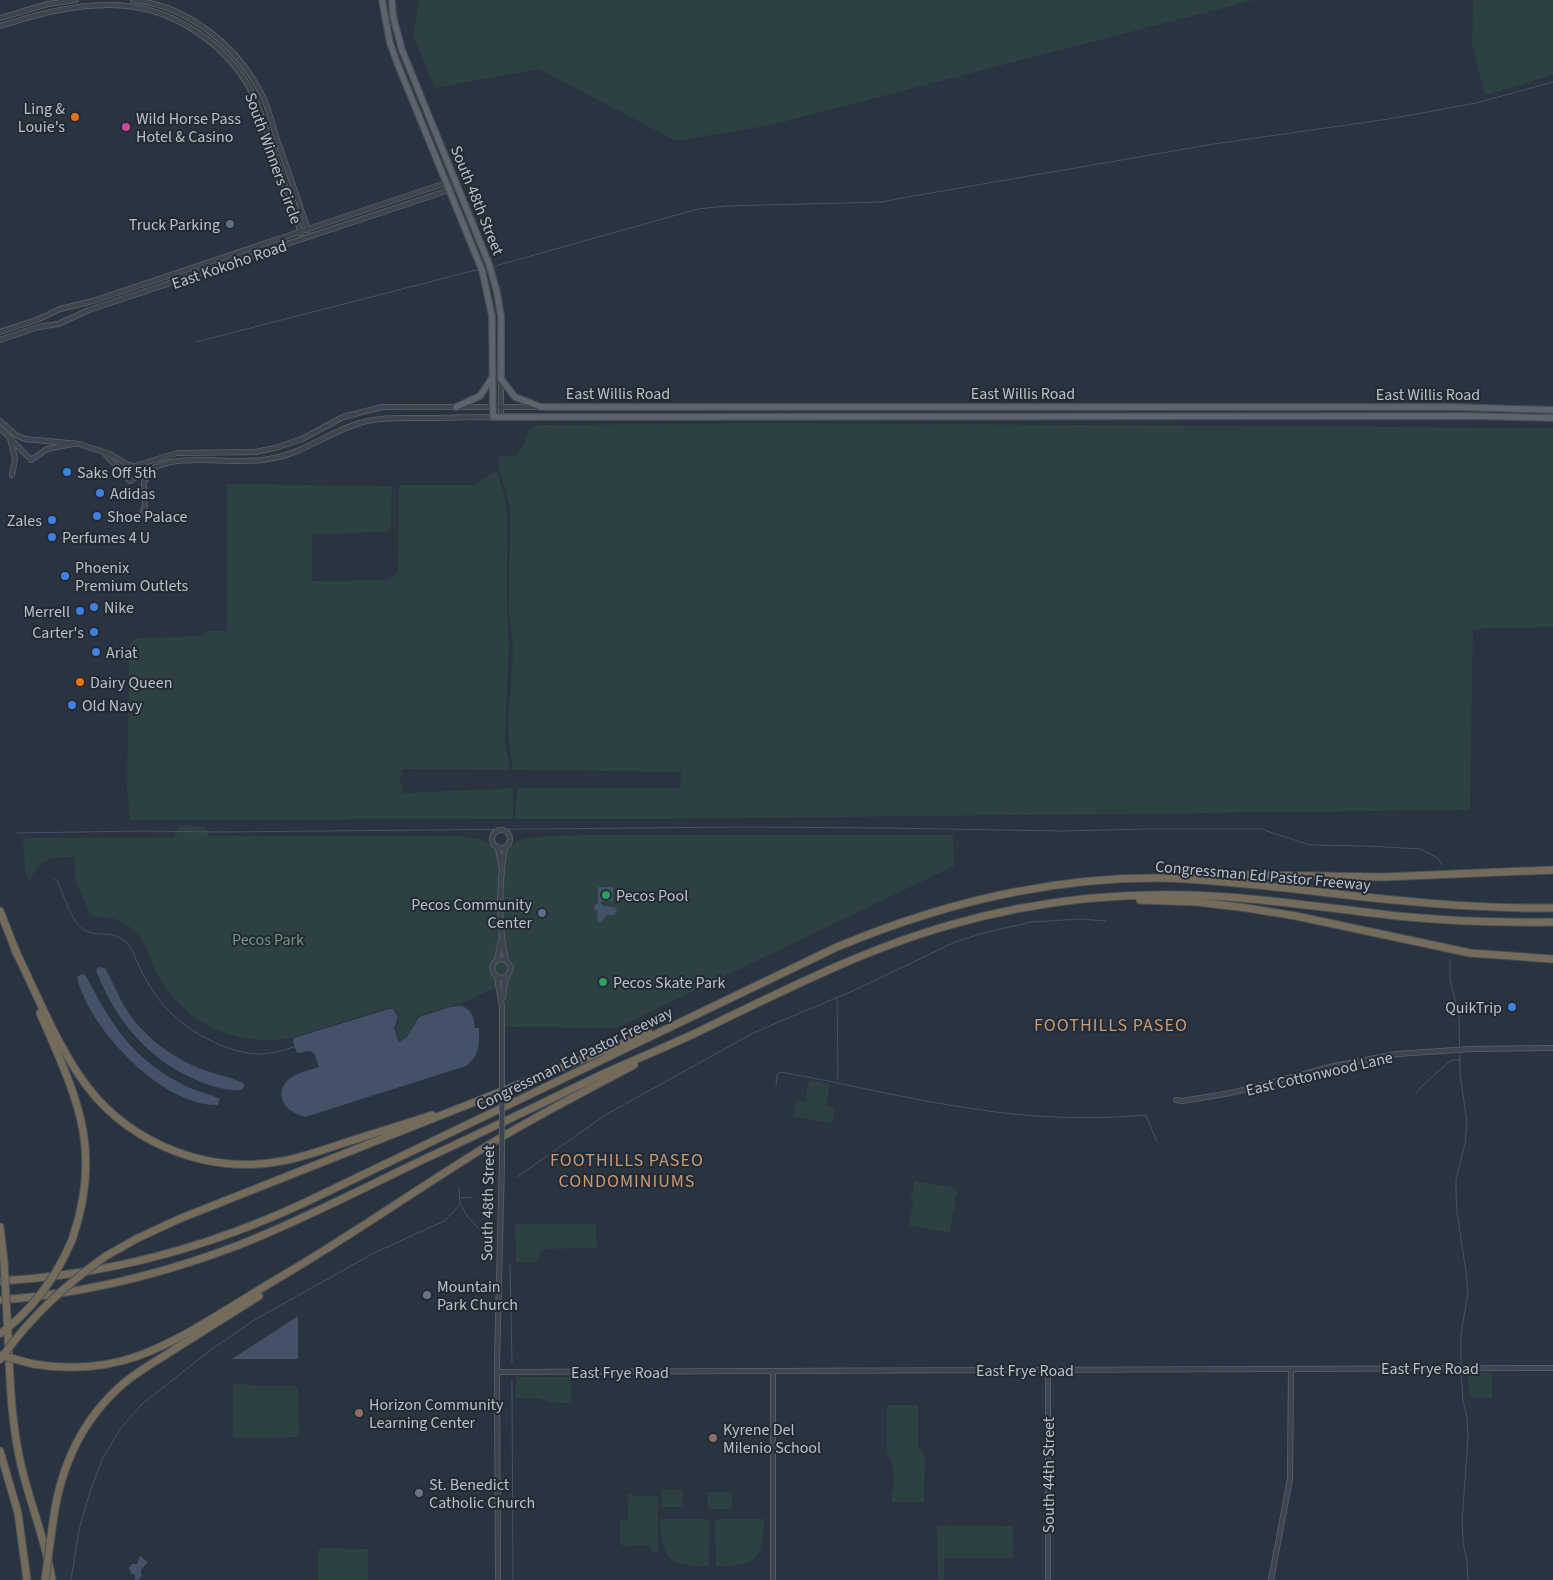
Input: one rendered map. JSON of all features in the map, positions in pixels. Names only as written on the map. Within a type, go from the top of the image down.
[{"type":"highway","points":[[1162,878],[1200,874],[1383,877],[1553,870]]},
{"type":"highway","name":"Congressman Ed Pastor Freeway","points":[[0,1281],[49,1278],[115,1268],[180,1251],[235,1233],[304,1203],[837,947],[883,928],[931,912],[988,898],[1045,887],[1112,880],[1162,878],[1228,882],[1436,904],[1549,908]]},
{"type":"highway","name":"Congressman Ed Pastor Freeway","points":[[0,1300],[65,1292],[119,1282],[175,1267],[238,1245],[284,1226],[846,962],[915,935],[954,923],[1051,903],[1149,895],[1216,896],[1413,917],[1480,921],[1549,922]]},
{"type":"highway","points":[[1100,898],[1197,902],[1247,908],[1296,916],[1456,951],[1492,956],[1553,959]]},
{"type":"highway","points":[[0,911],[72,1088],[83,1127],[86,1154],[85,1187],[80,1214],[72,1240],[59,1267],[42,1293],[25,1312],[0,1334]]},
{"type":"highway","points":[[15,950],[66,1053],[88,1088],[112,1113],[132,1129],[154,1142],[185,1155],[227,1164],[275,1162],[307,1155],[477,1100]]},
{"type":"highway","points":[[0,1360],[22,1331],[52,1299],[106,1256],[136,1239],[174,1221],[694,1015]]},
{"type":"highway","points":[[0,1355],[33,1364],[80,1368],[105,1365],[138,1356],[182,1335],[300,1266],[513,1130],[703,1030]]},
{"type":"highway","points":[[0,1226],[16,1442],[52,1580]]},
{"type":"highway","points":[[45,1580],[60,1484],[71,1453],[87,1424],[108,1399],[138,1373],[278,1283],[300,1266]]},
{"type":"highway","points":[[0,1451],[15,1498],[27,1580]]},
{"type":"main road","name":"South 48th Street","points":[[382,0],[390,43],[482,270],[488,294],[493,333],[493,418]]},
{"type":"main road","name":"South 48th Street","points":[[392,0],[393,16],[402,50],[489,264],[501,316],[502,379]]},
{"type":"main road","points":[[456,407],[480,396],[493,376]]},
{"type":"main road","points":[[502,379],[515,397],[541,407]]},
{"type":"main road","name":"East Willis Road","points":[[541,407],[1455,407],[1553,410]]},
{"type":"main road","points":[[973,407],[974,416]]},
{"type":"main road","name":"East Willis Road","points":[[493,418],[974,416],[1470,416],[1553,418]]},
{"type":"street","points":[[72,0],[72,8]]},
{"type":"street","points":[[1,25],[0,18],[48,4],[78,0],[80,7]]},
{"type":"street","name":"South Winners Circle","points":[[133,0],[156,4],[179,13],[201,26],[219,39],[248,72],[263,98],[310,236]]},
{"type":"street","name":"South Winners Circle","points":[[1,25],[72,8],[110,5],[144,9],[176,20],[197,32],[228,58],[245,80],[257,103],[303,239]]},
{"type":"street","name":"East Kokoho Road","points":[[0,332],[39,319],[60,309],[87,303],[455,180]]},
{"type":"street","name":"East Kokoho Road","points":[[0,340],[58,324],[89,310],[458,187]]},
{"type":"street","points":[[145,284],[148,291]]},
{"type":"street","points":[[39,319],[42,327]]},
{"type":"street","name":"South 48th Street","points":[[501,418],[502,379]]},
{"type":"street","name":"East Willis Road","points":[[0,421],[16,435],[32,441],[53,440],[79,444],[134,466],[171,454],[261,451],[284,446],[349,415],[382,407],[541,407]]},
{"type":"street","points":[[398,407],[398,418]]},
{"type":"street","points":[[103,452],[130,481],[156,466],[172,462],[189,460],[261,461],[288,455],[306,448],[335,432],[359,423],[398,418],[493,418]]},
{"type":"street","points":[[1,429],[31,460],[47,449],[79,444]]},
{"type":"street","points":[[1,429],[9,437],[14,452],[15,459],[12,475]]},
{"type":"street","points":[[302,439],[306,448]]},
{"type":"street","points":[[142,514],[145,506],[144,482],[147,475],[156,466]]},
{"type":"street","points":[[502,937],[497,961],[492,969],[497,977],[506,976],[510,973],[511,968],[506,960],[502,937],[502,871],[505,848],[511,840],[508,832],[496,831],[493,836],[493,844],[498,848],[505,848]]},
{"type":"street","points":[[498,848],[502,871]]},
{"type":"street","points":[[497,961],[506,960]]},
{"type":"street","name":"South 48th Street","points":[[498,1580],[502,1007],[506,976]]},
{"type":"street","name":"South 48th Street","points":[[497,977],[502,1007]]},
{"type":"street","name":"East Cottonwood Lane","points":[[1176,1100],[1189,1100],[1237,1092],[1316,1070],[1414,1052],[1455,1049],[1553,1048]]},
{"type":"street","name":"East Frye Road","points":[[498,1372],[1553,1368]]},
{"type":"street","points":[[1271,1580],[1290,1479],[1290,1369]]},
{"type":"street","name":"South 44th Street","points":[[1048,1370],[1048,1580]]},
{"type":"street","points":[[773,1371],[773,1580]]},
{"type":"green space","points":[[419,0],[1254,0],[771,125],[676,141],[539,69],[435,88],[413,35]]},
{"type":"green space","points":[[1473,0],[1553,0],[1553,75],[1485,95],[1472,45]]},
{"type":"green space","points":[[767,423],[1553,428],[1553,627],[1473,629],[1470,810],[515,819],[517,788],[680,788],[681,772],[513,770],[508,728],[512,657],[509,616],[510,510],[498,457],[516,455],[524,444],[529,429],[540,425]]},
{"type":"green space","points":[[496,469],[504,493],[507,513],[507,617],[509,642],[505,740],[510,770],[403,769],[400,779],[403,793],[513,788],[513,819],[130,820],[127,790],[129,644],[138,638],[202,636],[207,631],[227,631],[227,484],[392,486],[391,528],[386,532],[312,534],[312,581],[388,580],[398,573],[399,485],[474,485]]},
{"type":"green space","name":"Pecos Park","points":[[178,826],[205,827],[209,836],[454,836],[480,839],[492,847],[510,847],[524,839],[533,837],[582,835],[953,835],[954,866],[617,1028],[505,1027],[505,988],[492,989],[469,1000],[418,1016],[407,1037],[399,1041],[395,1028],[399,1021],[397,1011],[388,1008],[291,1038],[252,1039],[216,1030],[185,1010],[160,979],[145,946],[132,929],[116,920],[90,915],[75,879],[74,857],[47,860],[42,863],[29,881],[25,872],[23,838],[174,837]]},
{"type":"green space","points":[[809,1080],[830,1084],[826,1106],[835,1108],[832,1124],[793,1116],[796,1100],[805,1102]]},
{"type":"green space","points":[[914,1181],[954,1188],[957,1192],[954,1201],[956,1209],[953,1211],[950,1233],[909,1226],[913,1201],[910,1198],[913,1193]]},
{"type":"green space","points":[[515,1224],[596,1224],[597,1248],[545,1249],[539,1254],[537,1262],[516,1262]]},
{"type":"green space","points":[[1467,1373],[1492,1373],[1492,1398],[1470,1397]]},
{"type":"green space","points":[[516,1377],[571,1377],[571,1403],[554,1403],[538,1398],[516,1398]]},
{"type":"green space","points":[[236,1383],[259,1386],[295,1386],[298,1390],[299,1435],[296,1437],[233,1438],[233,1386]]},
{"type":"green space","points":[[887,1405],[918,1405],[918,1446],[925,1456],[924,1502],[892,1502],[892,1490],[894,1490],[893,1464],[886,1452]]},
{"type":"green space","points":[[662,1490],[682,1490],[683,1507],[662,1507]]},
{"type":"green space","points":[[707,1492],[732,1492],[732,1509],[708,1509]]},
{"type":"green space","points":[[630,1493],[634,1496],[658,1496],[658,1553],[653,1552],[648,1545],[629,1546],[627,1548],[620,1544],[620,1520],[628,1520],[628,1500],[626,1496]]},
{"type":"green space","points":[[660,1519],[707,1519],[710,1522],[709,1566],[684,1565],[670,1558],[663,1543]]},
{"type":"green space","points":[[718,1519],[764,1519],[762,1543],[755,1558],[740,1565],[716,1566],[715,1522]]},
{"type":"green space","points":[[937,1525],[1013,1526],[1014,1558],[944,1558],[944,1580],[938,1580]]},
{"type":"green space","points":[[322,1548],[368,1549],[368,1580],[318,1580],[318,1551]]},
{"type":"water","points":[[598,887],[613,887],[613,901],[602,901],[600,903],[604,906],[615,907],[617,911],[614,915],[607,915],[600,923],[597,920],[598,911],[594,910],[598,902]]},
{"type":"water","points":[[99,967],[105,968],[130,1016],[154,1041],[194,1066],[245,1084],[242,1090],[230,1090],[194,1079],[161,1060],[147,1048],[122,1020],[112,1004],[96,970]]},
{"type":"water","points":[[82,974],[86,976],[111,1020],[142,1057],[180,1083],[220,1099],[218,1105],[197,1102],[174,1093],[152,1079],[131,1061],[96,1019],[84,997],[77,977]]},
{"type":"water","points":[[459,1006],[469,1010],[473,1016],[475,1028],[479,1028],[479,1044],[476,1054],[466,1066],[305,1117],[290,1110],[283,1102],[282,1088],[288,1080],[298,1074],[319,1067],[314,1053],[310,1051],[297,1053],[293,1042],[294,1038],[393,1009],[398,1017],[394,1028],[399,1042],[407,1037],[419,1017]]},
{"type":"water","points":[[298,1316],[298,1359],[232,1359]]},
{"type":"water","points":[[140,1556],[148,1562],[141,1570],[142,1576],[138,1580],[135,1579],[135,1575],[131,1573],[129,1568],[132,1564],[137,1564]]},
{"type":"waterway","points":[[495,266],[698,209],[726,206],[882,202],[1214,144],[1389,119],[1476,103],[1553,82]]},
{"type":"waterway","points":[[196,342],[476,270]]},
{"type":"waterway","points":[[17,833],[742,827],[1062,831],[1261,829],[1310,845],[1420,849],[1438,858],[1442,865]]},
{"type":"waterway","points":[[54,879],[58,882],[69,910],[81,928],[91,933],[116,936],[128,944],[155,994],[174,1016],[187,1026],[214,1042],[243,1052],[257,1054],[294,1047]]},
{"type":"waterway","points":[[517,1177],[607,1114],[753,1033],[857,989],[955,942],[1031,922],[1080,919],[1106,921]]},
{"type":"waterway","points":[[1450,959],[1450,979],[1459,1015],[1460,1075],[1467,1122],[1465,1143],[1456,1179],[1457,1212],[1468,1293],[1461,1334],[1461,1366]]},
{"type":"waterway","points":[[837,998],[837,1081]]},
{"type":"waterway","points":[[1416,1093],[1451,1060],[1460,1060]]},
{"type":"waterway","points":[[776,1086],[777,1075],[780,1072],[926,1101],[996,1112],[1082,1118],[1146,1115],[1157,1142]]},
{"type":"waterway","points":[[71,1580],[79,1530],[91,1488],[103,1458],[120,1429],[142,1404],[212,1349],[256,1319],[374,1253],[444,1221],[460,1205],[459,1187]]},
{"type":"waterway","points":[[461,1198],[472,1197]]},
{"type":"waterway","points":[[461,1206],[468,1217],[489,1240]]},
{"type":"waterway","points":[[510,1264],[512,1363]]},
{"type":"waterway","points":[[1461,1370],[1468,1438],[1462,1521],[1468,1580]]},
{"type":"waterway","points":[[512,1380],[513,1580]]},
{"type":"place","name":"Ling & Louie's","points":[[75,117]]},
{"type":"place","name":"Wild Horse Pass Hotel & Casino","points":[[126,127]]},
{"type":"place","name":"Truck Parking","points":[[230,224]]},
{"type":"place","name":"Saks Off 5th","points":[[67,472]]},
{"type":"place","name":"Adidas","points":[[100,493]]},
{"type":"place","name":"Shoe Palace","points":[[97,516]]},
{"type":"place","name":"Zales","points":[[52,520]]},
{"type":"place","name":"Perfumes 4 U","points":[[52,537]]},
{"type":"place","name":"Phoenix Premium Outlets","points":[[65,576]]},
{"type":"place","name":"Nike","points":[[94,607]]},
{"type":"place","name":"Merrell","points":[[80,611]]},
{"type":"place","name":"Carter's","points":[[94,632]]},
{"type":"place","name":"Ariat","points":[[96,652]]},
{"type":"place","name":"Dairy Queen","points":[[80,682]]},
{"type":"place","name":"Old Navy","points":[[72,705]]},
{"type":"place","name":"Pecos Pool","points":[[606,895]]},
{"type":"place","name":"Pecos Community Center","points":[[542,913]]},
{"type":"place","name":"Pecos Skate Park","points":[[603,982]]},
{"type":"place","name":"QuikTrip","points":[[1512,1007]]},
{"type":"place","name":"Mountain Park Church","points":[[427,1295]]},
{"type":"place","name":"Horizon Community Learning Center","points":[[359,1413]]},
{"type":"place","name":"Kyrene Del Milenio School","points":[[713,1438]]},
{"type":"place","name":"St. Benedict Catholic Church","points":[[419,1493]]},
{"type":"district","name":"FOOTHILLS PASEO","points":[[1111,1025]]},
{"type":"district","name":"FOOTHILLS PASEO CONDOMINIUMS","points":[[627,1170]]}]
